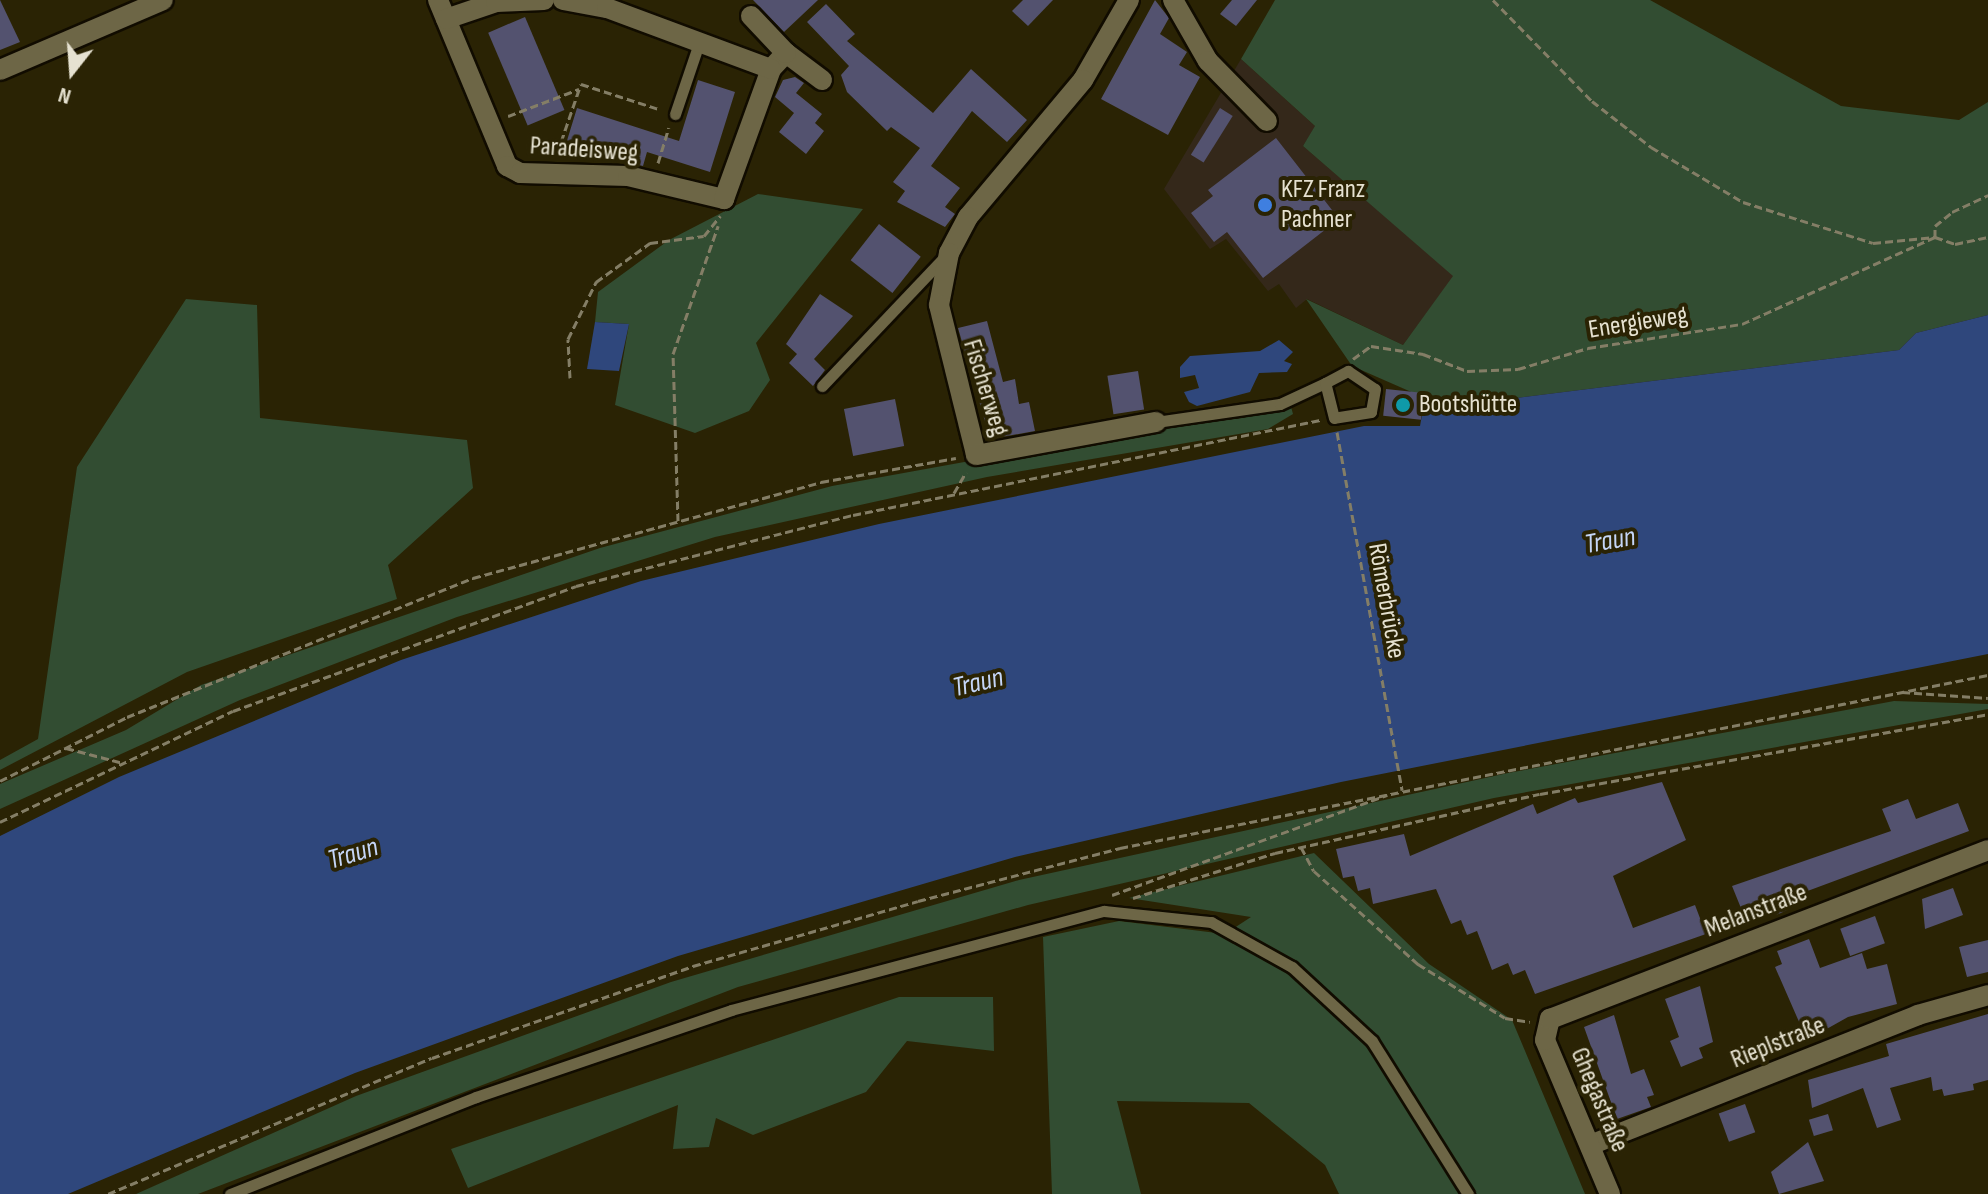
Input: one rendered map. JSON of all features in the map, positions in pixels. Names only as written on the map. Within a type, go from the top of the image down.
[{"type":"street","points":[[0,70],[163,0]]},
{"type":"street","name":"Paradeisweg","points":[[544,0],[442,9],[512,170],[651,181],[724,199]]},
{"type":"street","points":[[563,0],[607,8],[771,69]]},
{"type":"street","name":"Fischerweg","points":[[1129,0],[1083,80],[983,195],[949,253],[940,285],[941,330],[976,455],[1156,422]]},
{"type":"street","points":[[1173,0],[1208,61],[1267,121]]},
{"type":"street","points":[[751,16],[786,53],[822,80]]},
{"type":"street","points":[[724,199],[771,69],[786,53]]},
{"type":"street","name":"Melanstraße","points":[[1546,1025],[1555,1014],[1988,850]]},
{"type":"street","name":"Rieplstraße","points":[[1590,1145],[1918,1015],[1988,995]]},
{"type":"street","name":"Ghegastraße","points":[[1546,1025],[1545,1040],[1610,1194]]},
{"type":"lane","points":[[675,114],[699,43]]},
{"type":"lane","name":"Fischerweg","points":[[822,386],[949,253]]},
{"type":"lane","points":[[1156,422],[1280,404],[1348,371],[1375,389],[1371,412],[1334,418],[1325,383]]},
{"type":"lane","points":[[230,1194],[476,1097],[731,1010],[1104,905],[1211,922],[1292,967],[1372,1041],[1468,1194]]},
{"type":"path","points":[[1493,0],[1592,101],[1651,147],[1743,202],[1873,243],[1935,237],[1955,244],[1988,237]]},
{"type":"path","points":[[490,124],[579,89],[675,114],[651,181]]},
{"type":"path","points":[[573,174],[561,142],[579,89]]},
{"type":"path","points":[[1935,237],[1935,226],[1952,212],[1988,195]]},
{"type":"path","points":[[678,521],[673,354],[718,226],[724,199]]},
{"type":"path","points":[[570,378],[568,339],[596,282],[650,243],[704,236],[718,226]]},
{"type":"path","name":"Energieweg","points":[[1348,371],[1355,353],[1371,346],[1423,354],[1467,371],[1518,369],[1588,348],[1742,324],[1935,237]]},
{"type":"path","points":[[0,822],[233,711],[576,586],[953,494],[1334,418]]},
{"type":"path","name":"Römerbrücke","points":[[1334,418],[1402,790]]},
{"type":"path","points":[[0,781],[66,748],[473,578],[821,482],[976,455]]},
{"type":"path","points":[[953,494],[976,455]]},
{"type":"path","points":[[108,1194],[432,1058],[693,966],[1109,851],[1988,675]]},
{"type":"path","points":[[1902,692],[1988,698]]},
{"type":"path","points":[[1104,905],[1165,884],[1301,847],[1540,794],[1988,714]]},
{"type":"path","points":[[66,748],[123,763]]},
{"type":"path","points":[[1104,905],[1162,873],[1402,790]]},
{"type":"path","points":[[1301,847],[1314,871],[1418,964],[1505,1018],[1546,1025]]},
{"type":"path","points":[[1162,873],[1165,884]]},
{"type":"shaded area","points":[[1241,59],[1316,127],[1303,146],[1454,276],[1403,345],[1307,299],[1296,308],[1279,284],[1268,291],[1226,239],[1210,249],[1164,189]]},
{"type":"green space","points":[[1275,0],[1650,0],[1841,106],[1959,120],[1988,102],[1988,315],[1916,333],[1899,350],[1485,402],[1425,398],[1352,366],[1306,299],[1403,345],[1453,276],[1303,146],[1315,126],[1241,59]]},
{"type":"green space","points":[[758,194],[863,209],[756,343],[770,380],[749,411],[695,433],[615,405],[629,324],[595,322],[598,292],[669,240]]},
{"type":"green space","points":[[186,299],[257,305],[260,418],[467,440],[473,488],[388,565],[397,599],[187,672],[0,770],[0,760],[38,739],[77,467]]},
{"type":"green space","points":[[1290,403],[1293,414],[1268,429],[987,477],[715,537],[457,617],[240,700],[0,809],[0,784],[126,730],[201,685],[600,548],[832,486],[1146,429],[1242,418]]},
{"type":"green space","points":[[1894,701],[1988,704],[1988,709],[1494,798],[1028,905],[738,987],[198,1194],[136,1194],[356,1096],[671,982],[1019,880],[1508,773]]},
{"type":"green space","points":[[1314,853],[1429,964],[1512,1020],[1585,1194],[1339,1194],[1325,1165],[1249,1103],[1117,1101],[1141,1194],[1052,1194],[1043,937],[1119,921],[1225,934],[1251,917],[1129,898]]},
{"type":"green space","points":[[899,997],[993,997],[994,1051],[907,1041],[866,1092],[753,1135],[716,1118],[709,1147],[673,1149],[678,1105],[468,1188],[451,1149]]},
{"type":"water","name":"Traun","points":[[1988,315],[1988,654],[1341,782],[1015,857],[678,956],[355,1073],[68,1194],[0,1194],[0,836],[119,777],[401,660],[641,581],[879,524],[1364,426],[1420,426],[1425,398],[1485,402],[1899,350],[1916,333]]},
{"type":"water","points":[[595,322],[629,324],[619,371],[587,369]]},
{"type":"water","points":[[1279,340],[1293,352],[1284,361],[1292,364],[1287,372],[1259,373],[1250,392],[1197,406],[1189,402],[1184,392],[1199,388],[1195,375],[1180,378],[1180,367],[1190,356],[1260,351]]},
{"type":"building","points":[[0,0],[20,42],[0,50]]},
{"type":"building","points":[[753,0],[818,0],[784,32]]},
{"type":"building","points":[[1023,0],[1053,0],[1028,26],[1012,11]]},
{"type":"building","points":[[1155,0],[1169,18],[1160,34],[1187,52],[1179,65],[1200,77],[1168,135],[1101,99]]},
{"type":"building","points":[[1232,0],[1257,0],[1236,26],[1220,14]]},
{"type":"building","points":[[826,4],[855,34],[847,41],[933,113],[971,69],[1027,120],[1007,142],[972,111],[931,166],[960,188],[945,207],[955,214],[945,227],[897,202],[905,191],[893,182],[920,148],[891,127],[887,131],[847,92],[841,75],[849,66],[807,22]]},
{"type":"building","points":[[525,17],[564,110],[528,126],[488,33]]},
{"type":"building","points":[[795,77],[804,83],[796,93],[822,114],[815,123],[824,131],[806,154],[779,132],[794,113],[775,97],[783,80]]},
{"type":"building","points":[[698,80],[735,92],[710,172],[647,152],[643,166],[565,147],[577,108],[679,141]]},
{"type":"building","points":[[1220,108],[1233,116],[1204,163],[1191,155]]},
{"type":"building","name":"KFZ Franz Pachner","points":[[1276,138],[1339,219],[1263,278],[1227,232],[1214,242],[1191,213],[1213,196],[1208,190]]},
{"type":"building","points":[[879,224],[921,257],[892,293],[851,260]]},
{"type":"building","points":[[820,294],[853,316],[814,359],[825,370],[813,386],[789,363],[797,354],[786,344]]},
{"type":"building","points":[[987,321],[1003,382],[1015,379],[1019,404],[1029,402],[1035,431],[990,439],[958,328]]},
{"type":"building","points":[[1138,371],[1144,410],[1113,414],[1107,376]]},
{"type":"building","name":"Bootshütte","points":[[1386,389],[1424,393],[1421,420],[1383,416]]},
{"type":"building","points":[[895,399],[904,446],[853,456],[844,409]]},
{"type":"building","points":[[1662,782],[1686,840],[1613,876],[1633,928],[1695,905],[1706,934],[1535,994],[1525,970],[1513,975],[1508,963],[1492,970],[1477,931],[1467,935],[1461,920],[1451,924],[1436,889],[1373,904],[1370,888],[1358,891],[1354,876],[1343,878],[1336,849],[1404,834],[1410,856],[1533,804],[1537,814],[1575,798],[1578,803]]},
{"type":"building","points":[[1908,799],[1916,819],[1958,803],[1969,831],[1786,899],[1790,909],[1776,915],[1773,906],[1745,918],[1732,886],[1891,831],[1882,809]]},
{"type":"building","points":[[1953,888],[1963,915],[1925,929],[1922,899]]},
{"type":"building","points":[[1875,916],[1885,943],[1850,956],[1840,929]]},
{"type":"building","points":[[1809,939],[1820,968],[1862,953],[1867,969],[1887,964],[1897,1004],[1848,1017],[1807,1040],[1775,967],[1782,964],[1777,951]]},
{"type":"building","points":[[1988,940],[1988,972],[1967,977],[1959,947]]},
{"type":"building","points":[[1700,986],[1713,1042],[1699,1048],[1703,1058],[1681,1067],[1670,1041],[1679,1037],[1665,999]]},
{"type":"building","points":[[1988,1014],[1988,1080],[1973,1084],[1974,1090],[1944,1096],[1942,1089],[1933,1091],[1931,1077],[1890,1088],[1901,1120],[1877,1128],[1863,1088],[1812,1108],[1808,1080],[1889,1056],[1886,1044]]},
{"type":"building","points":[[1614,1015],[1631,1074],[1644,1069],[1654,1095],[1647,1097],[1651,1107],[1617,1119],[1584,1027]]},
{"type":"building","points":[[1745,1104],[1755,1132],[1729,1142],[1719,1114]]},
{"type":"building","points":[[1828,1114],[1833,1130],[1814,1136],[1809,1120]]},
{"type":"building","points":[[1808,1142],[1824,1181],[1779,1194],[1771,1172]]},
{"type":"place","name":"KFZ Franz Pachner","points":[[1265,205]]},
{"type":"place","name":"Bootshütte","points":[[1403,405]]}]
